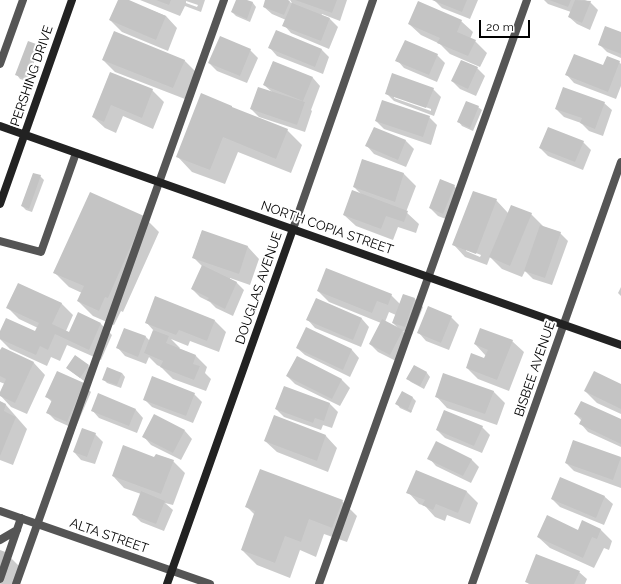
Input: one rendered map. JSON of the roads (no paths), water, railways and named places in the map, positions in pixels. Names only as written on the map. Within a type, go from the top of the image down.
[{"type":"main road","name":"PERSHING DRIVE","points":[[0,204],[72,0]]},
{"type":"main road","name":"NORTH COPIA STREET","points":[[0,126],[621,345]]},
{"type":"main road","name":"DOUGLAS AVENUE","points":[[167,584],[293,229]]},
{"type":"street","points":[[0,64],[23,0]]},
{"type":"street","points":[[16,584],[224,0]]},
{"type":"street","name":"DOUGLAS AVENUE","points":[[293,229],[373,0]]},
{"type":"street","points":[[319,584],[527,0]]},
{"type":"street","points":[[0,241],[41,252],[76,152]]},
{"type":"street","name":"BISBEE AVENUE","points":[[472,584],[621,162]]},
{"type":"street","name":"ALTA STREET","points":[[0,511],[210,584]]},
{"type":"street","points":[[0,579],[21,518]]},
{"type":"street","points":[[0,540],[17,530]]}]
